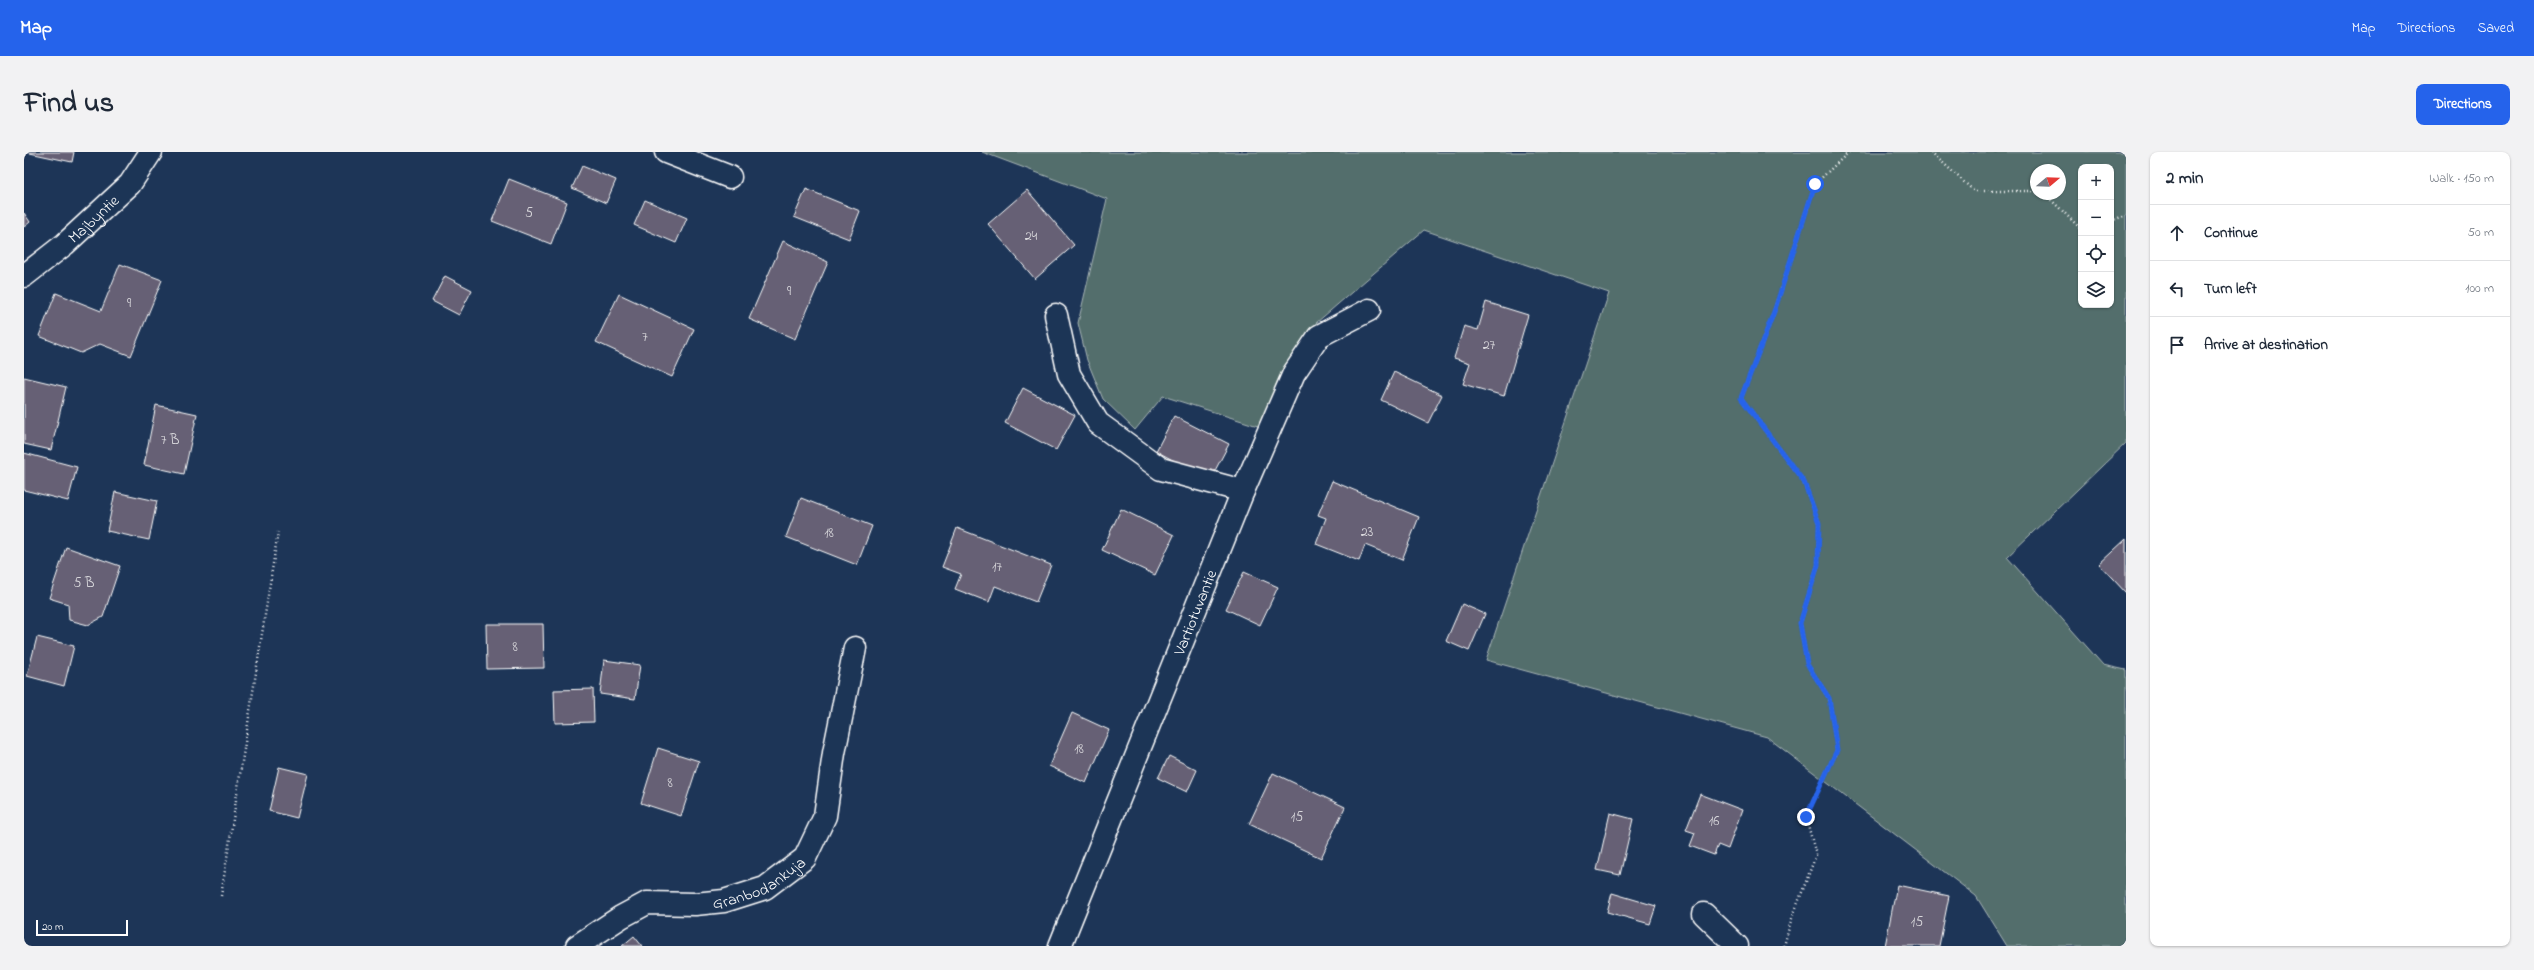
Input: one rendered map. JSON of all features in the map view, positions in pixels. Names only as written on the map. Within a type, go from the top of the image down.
[{"type":"street","name":"Majbyntie","points":[[24,276],[65,244],[130,184],[152,152]]},
{"type":"street","points":[[666,152],[730,177]]},
{"type":"street","name":"Vartiotuvantie","points":[[1060,946],[1243,491],[1294,373],[1319,336],[1369,310]]},
{"type":"street","points":[[1056,315],[1069,374],[1098,423],[1161,469],[1243,491]]},
{"type":"street","name":"Granbodankuja","points":[[577,946],[621,917],[647,903],[695,904],[724,901],[764,888],[805,858],[825,816],[834,753],[855,648]]},
{"type":"street","points":[[1704,914],[1737,946]]},
{"type":"path","points":[[1784,946],[1790,924],[1816,855],[1806,817],[1837,750],[1829,698],[1807,664],[1800,623],[1818,565],[1819,523],[1804,482],[1741,398],[1775,309],[1815,184],[1849,152]]},
{"type":"path","points":[[1931,152],[1974,191],[2030,191]]},
{"type":"path","points":[[2051,200],[2078,226]]},
{"type":"path","points":[[2114,220],[2126,215]]},
{"type":"path","points":[[221,896],[278,532]]},
{"type":"green space","points":[[982,152],[2126,152],[2126,443],[2007,557],[2103,665],[2126,670],[2126,946],[2007,946],[1976,896],[1767,737],[1486,660],[1609,293],[1424,230],[1316,323],[1284,370],[1261,427],[1163,396],[1135,430],[1103,399],[1087,360],[1078,323],[1107,199]]},
{"type":"building","points":[[25,152],[74,152],[72,162]]},
{"type":"building","points":[[582,166],[616,180],[606,203],[572,188]]},
{"type":"building","points":[[509,179],[567,202],[551,244],[492,221]]},
{"type":"building","points":[[806,189],[860,211],[849,239],[794,217]]},
{"type":"building","points":[[1027,190],[1074,245],[1035,279],[988,224]]},
{"type":"building","points":[[645,200],[687,218],[676,243],[634,225]]},
{"type":"building","points":[[24,213],[30,222],[24,227]]},
{"type":"building","points":[[783,241],[828,262],[795,339],[749,319]]},
{"type":"building","points":[[120,264],[162,280],[131,356],[100,344],[81,353],[39,336],[56,293],[101,311]]},
{"type":"building","points":[[445,276],[472,290],[459,315],[432,301]]},
{"type":"building","points":[[619,294],[694,329],[672,377],[596,342]]},
{"type":"building","points":[[1486,302],[1528,315],[1504,396],[1463,384],[1470,363],[1454,358],[1464,326],[1478,330]]},
{"type":"building","points":[[1394,372],[1442,395],[1428,423],[1381,400]]},
{"type":"building","points":[[24,377],[66,387],[51,450],[24,444]]},
{"type":"building","points":[[1023,388],[1075,415],[1056,450],[1005,423]]},
{"type":"building","points":[[156,405],[197,414],[184,474],[144,465]]},
{"type":"building","points":[[1174,416],[1229,444],[1210,480],[1156,451]]},
{"type":"building","points":[[24,453],[77,467],[68,501],[24,490]]},
{"type":"building","points":[[1332,481],[1419,517],[1402,560],[1365,545],[1359,561],[1316,544],[1326,518],[1318,515]]},
{"type":"building","points":[[115,492],[157,501],[149,540],[107,531]]},
{"type":"building","points":[[801,498],[872,526],[857,565],[786,537]]},
{"type":"building","points":[[1121,509],[1174,535],[1155,575],[1102,550]]},
{"type":"building","points":[[957,528],[1051,565],[1036,602],[995,586],[989,602],[955,589],[961,574],[942,567]]},
{"type":"building","points":[[2126,539],[2126,593],[2099,564]]},
{"type":"building","points":[[66,547],[120,566],[103,617],[88,625],[69,620],[68,604],[49,598]]},
{"type":"building","points":[[1244,572],[1278,587],[1260,625],[1226,609]]},
{"type":"building","points":[[1462,604],[1485,614],[1469,651],[1446,641]]},
{"type":"building","points":[[486,624],[543,624],[544,668],[487,669]]},
{"type":"building","points":[[37,637],[74,646],[64,686],[27,676]]},
{"type":"building","points":[[604,660],[640,665],[635,699],[600,694]]},
{"type":"building","points":[[593,689],[594,722],[555,723],[554,690]]},
{"type":"building","points":[[1072,713],[1109,730],[1086,783],[1049,766]]},
{"type":"building","points":[[658,748],[699,761],[681,816],[641,803]]},
{"type":"building","points":[[1169,756],[1197,770],[1187,792],[1158,778]]},
{"type":"building","points":[[279,767],[308,774],[297,818],[269,811]]},
{"type":"building","points":[[1273,773],[1345,807],[1321,858],[1249,824]]},
{"type":"building","points":[[1700,794],[1742,810],[1728,849],[1718,845],[1714,855],[1690,846],[1695,833],[1686,830]]},
{"type":"building","points":[[1610,813],[1633,819],[1620,875],[1597,870]]},
{"type":"building","points":[[1897,885],[1949,896],[1939,946],[1885,946]]},
{"type":"building","points":[[1612,893],[1656,906],[1650,924],[1607,912]]},
{"type":"building","points":[[634,936],[642,946],[622,946]]},
{"type":"route","points":[[1806,817],[1837,750],[1829,698],[1807,664],[1800,623],[1818,565],[1819,523],[1804,482],[1741,398],[1775,309],[1815,184]]}]
